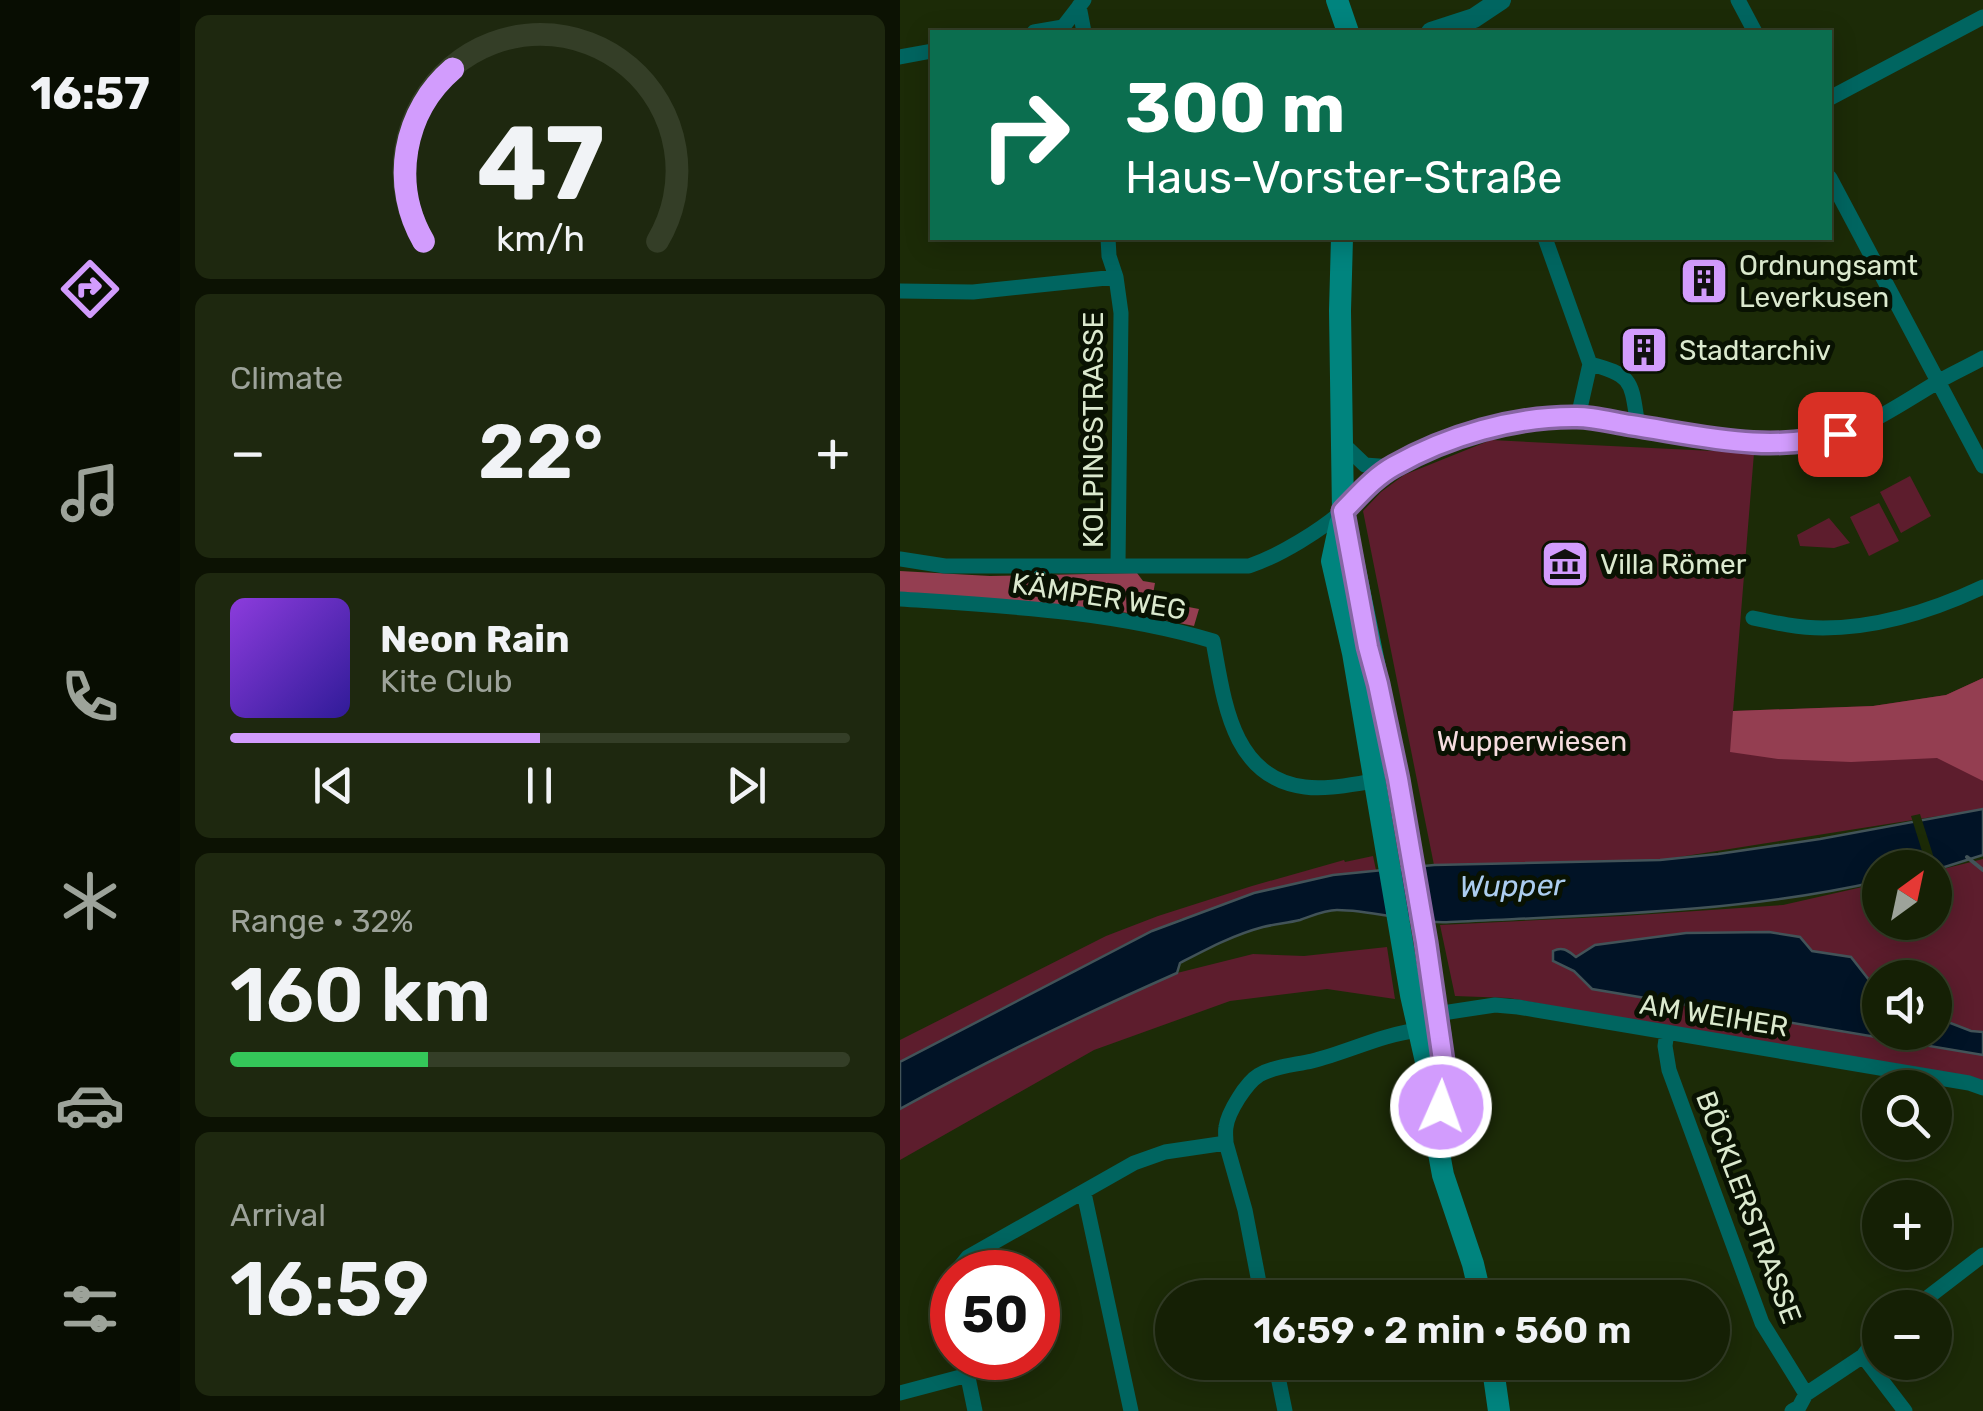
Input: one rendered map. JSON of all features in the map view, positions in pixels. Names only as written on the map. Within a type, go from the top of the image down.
[{"type":"main road","points":[[1337,0],[1347,30]]},
{"type":"main road","points":[[1342,240],[1343,511],[1332,561],[1386,780],[1414,944],[1418,1030],[1437,1122],[1438,1148],[1477,1280]]},
{"type":"main road","points":[[1414,944],[1436,1014],[1444,1067],[1437,1122]]},
{"type":"main road","points":[[1495,1380],[1502,1411]]},
{"type":"street","points":[[1444,30],[1476,25],[1501,0]]},
{"type":"street","points":[[1738,0],[1754,30]]},
{"type":"street","points":[[1046,30],[1063,27],[1082,3]]},
{"type":"street","points":[[1082,3],[1084,30]]},
{"type":"street","points":[[1832,97],[1983,17]]},
{"type":"street","points":[[900,56],[930,51]]},
{"type":"street","points":[[1832,182],[1983,466]]},
{"type":"street","name":"KOLPINGSTRASSE","points":[[1108,240],[1121,312],[1118,564]]},
{"type":"street","points":[[1549,240],[1590,364],[1578,417]]},
{"type":"street","points":[[900,292],[973,292],[1116,276]]},
{"type":"street","points":[[900,559],[945,566],[1249,566],[1274,558],[1343,511],[1392,466],[1450,440],[1518,422],[1578,417],[1727,441],[1774,445],[1815,441],[1874,421],[1983,358]]},
{"type":"street","points":[[1590,364],[1615,370],[1631,385],[1638,426]]},
{"type":"street","points":[[1342,442],[1365,464],[1392,466]]},
{"type":"street","points":[[1753,618],[1823,628],[1870,624],[1951,602],[1983,586]]},
{"type":"street","name":"KÄMPER WEG","points":[[900,599],[1016,606],[1128,621],[1213,641],[1230,723],[1238,742],[1260,768],[1302,787],[1386,780]]},
{"type":"street","name":"AM WEIHER","points":[[1436,1014],[1495,1005],[1982,1088]]},
{"type":"street","points":[[1259,1280],[1245,1210],[1226,1143],[1230,1115],[1258,1076],[1418,1030]]},
{"type":"street","name":"BÖCKLERSTRASSE","points":[[1667,1032],[1669,1070],[1762,1323],[1806,1394]]},
{"type":"street","points":[[981,1250],[1134,1164],[1165,1152],[1226,1143]]},
{"type":"street","points":[[1084,1194],[1131,1411]]},
{"type":"street","points":[[1938,1290],[1983,1256]]},
{"type":"street","points":[[1792,1411],[1806,1394],[1862,1357]]},
{"type":"street","points":[[900,1393],[949,1380]]},
{"type":"street","points":[[969,1380],[975,1411]]},
{"type":"street","points":[[1279,1380],[1285,1411]]},
{"type":"street","points":[[1881,1380],[1904,1411]]},
{"type":"green space","name":"Wupperwiesen","points":[[1491,440],[1754,453],[1733,711],[1873,706],[1946,695],[1983,678],[1983,809],[1660,860],[1434,865],[1363,511],[1404,475]]},
{"type":"green space","points":[[1910,476],[1931,516],[1901,533],[1880,492]]},
{"type":"green space","points":[[1879,503],[1899,541],[1869,556],[1850,517]]},
{"type":"green space","points":[[1829,518],[1850,543],[1834,548],[1800,546],[1797,535]]},
{"type":"green space","points":[[1373,856],[1376,870],[1180,919],[900,1062],[900,1040],[1106,936],[1252,886],[1344,860]]},
{"type":"green space","points":[[1983,859],[1983,1080],[1952,1075],[1952,1070],[1921,1070],[1755,1043],[1509,998],[1455,996],[1440,925],[1623,916],[1783,905],[1862,887],[1862,940],[1952,940],[1952,867]]},
{"type":"green space","points":[[1387,947],[1395,999],[1327,989],[1230,1001],[1094,1050],[900,1160],[900,1109],[1052,1029],[1177,973],[1253,954],[1304,956]]},
{"type":"shaded area","points":[[900,571],[990,576],[1137,573],[1143,581],[1155,583],[1152,600],[1199,609],[1194,626],[1130,613],[900,593]]},
{"type":"shaded area","points":[[1983,678],[1983,781],[1937,758],[1851,762],[1778,759],[1730,752],[1733,711],[1873,706],[1946,695]]},
{"type":"water","name":"Wupper","points":[[1983,809],[1983,855],[1952,865],[1952,850],[1862,850],[1862,885],[1827,892],[1666,911],[1450,922],[1332,910],[1263,927],[1180,963],[1177,973],[1037,1038],[900,1109],[900,1062],[1152,931],[1254,893],[1333,875],[1434,865],[1660,860],[1820,839]]},
{"type":"water","points":[[1769,932],[1800,937],[1812,951],[1851,957],[1862,971],[1862,1035],[1592,989],[1574,971],[1553,961],[1553,951],[1560,949],[1576,957],[1595,945],[1686,933]]},
{"type":"water","points":[[1952,1024],[1983,1032],[1983,1055],[1952,1050]]},
{"type":"pier","points":[[1920,814],[1931,850],[1922,850],[1911,816]]},
{"type":"waterway","points":[[1967,857],[1983,870]]},
{"type":"place","name":"Ordnungsamt Leverkusen","points":[[1704,281]]},
{"type":"place","name":"Stadtarchiv","points":[[1644,350]]},
{"type":"place","name":"Villa Römer","points":[[1565,564]]},
{"type":"route","points":[[1441,1107],[1444,1067],[1426,942],[1398,779],[1343,511],[1392,466],[1450,440],[1518,422],[1578,417],[1774,445],[1840,434]]}]
